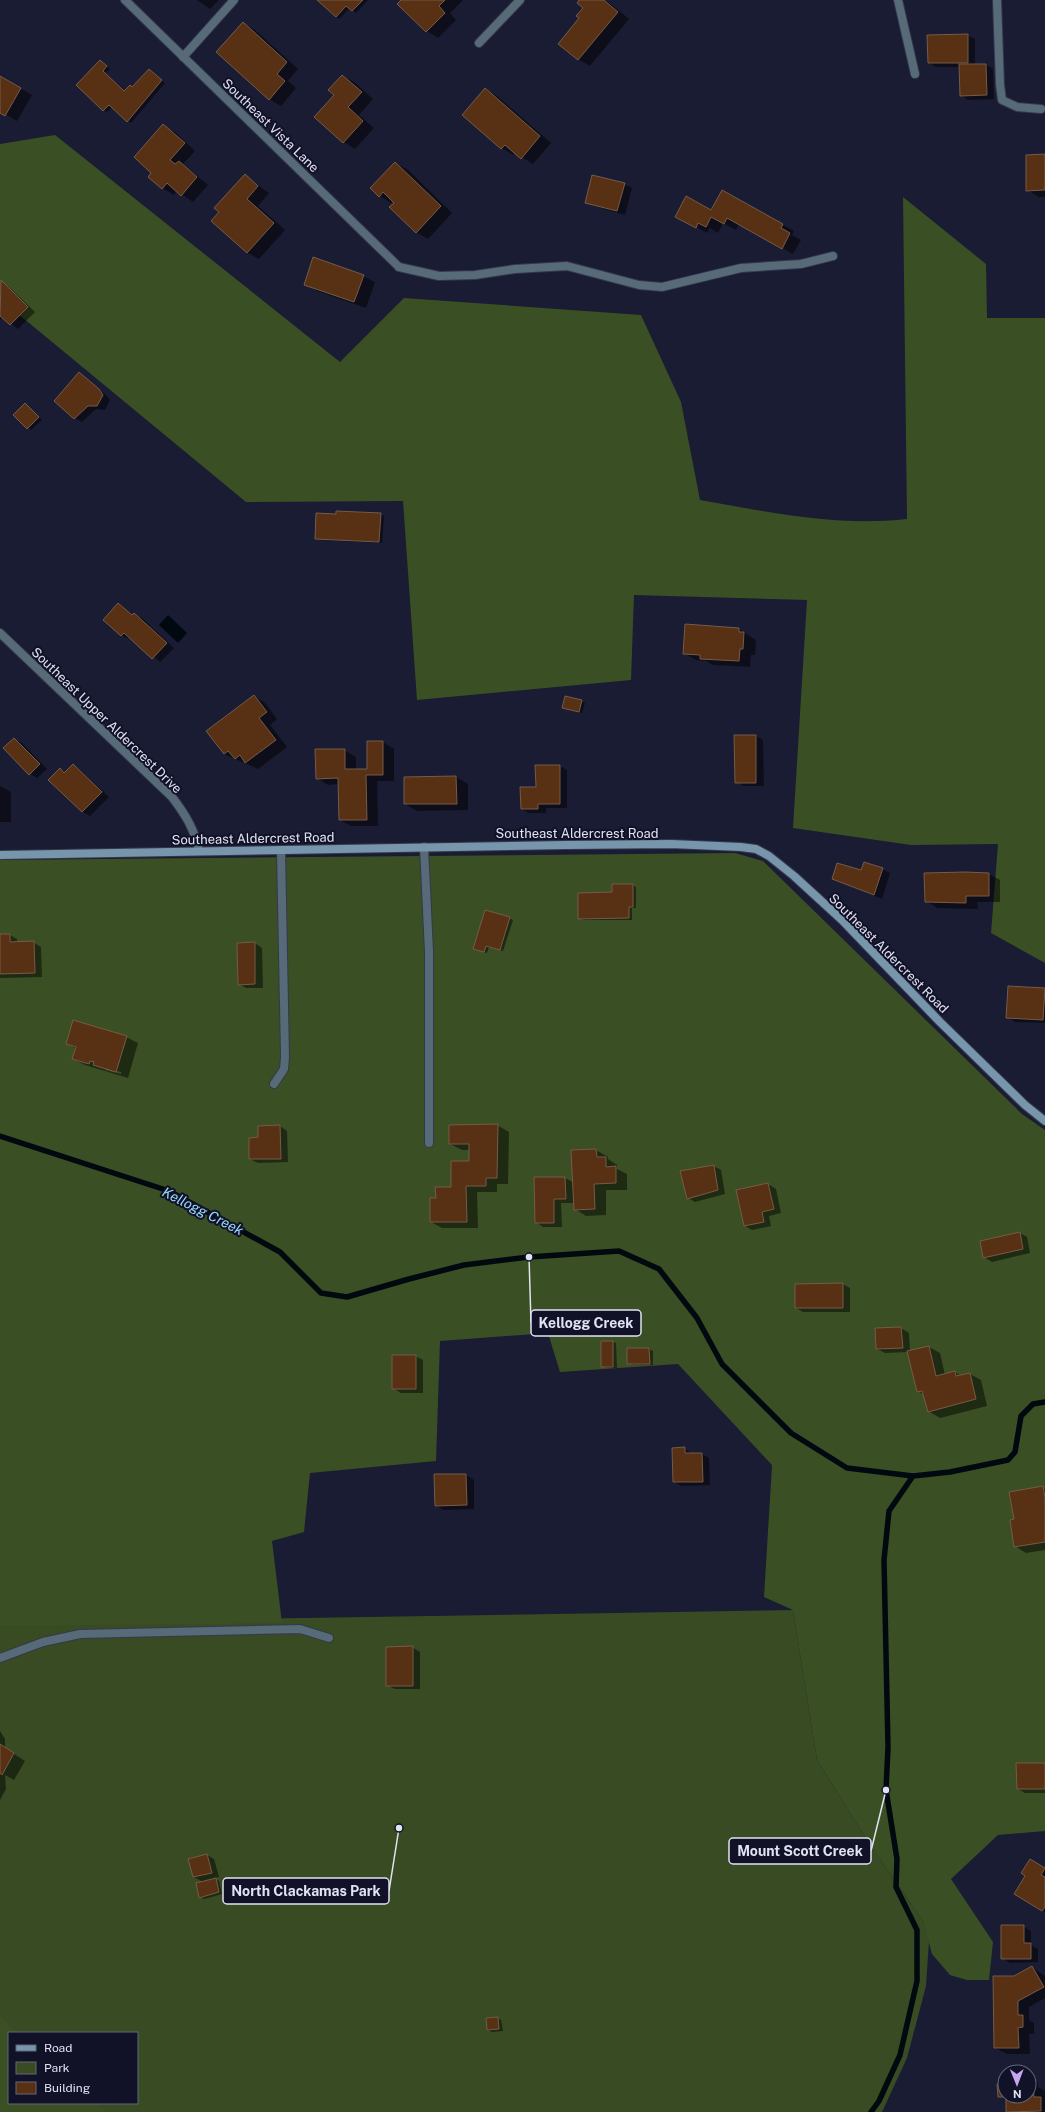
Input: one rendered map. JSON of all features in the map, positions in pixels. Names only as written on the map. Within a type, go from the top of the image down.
[{"type":"street","name":"Southeast Vista Lane","points":[[125,0],[400,267],[439,276],[474,275],[514,269],[567,266],[639,285],[662,287],[741,268],[801,264],[833,256]]},
{"type":"street","points":[[183,57],[234,0]]},
{"type":"street","points":[[479,43],[520,0]]},
{"type":"street","points":[[898,0],[915,74]]},
{"type":"street","points":[[997,0],[1000,85],[1002,100],[1017,106],[1041,109]]},
{"type":"street","name":"Southeast Upper Aldercrest Drive","points":[[0,633],[172,797],[185,814],[195,835],[199,851]]},
{"type":"street","name":"Southeast Aldercrest Road","points":[[0,855],[671,844],[756,849],[770,856],[842,920],[940,1022],[1025,1105],[1045,1121]]},
{"type":"street","points":[[424,847],[429,952],[429,1143]]},
{"type":"street","points":[[274,1084],[284,1069],[286,1057],[281,850]]},
{"type":"street","points":[[0,1658],[43,1642],[80,1634],[300,1629],[329,1638]]},
{"type":"green space","points":[[55,135],[340,362],[404,298],[641,315],[681,402],[700,500],[803,517],[855,521],[907,519],[903,197],[986,264],[987,318],[1045,318],[1045,963],[991,933],[998,844],[911,845],[793,828],[807,600],[634,595],[631,680],[417,700],[403,501],[246,502],[0,299],[0,144]]},
{"type":"green space","points":[[735,853],[763,861],[1022,1114],[1045,1130],[1045,1831],[998,1835],[951,1879],[993,1942],[989,1980],[967,1980],[950,1975],[932,1954],[923,1921],[872,1848],[817,1760],[793,1610],[764,1597],[772,1465],[678,1364],[560,1372],[548,1333],[440,1341],[436,1461],[310,1473],[304,1532],[272,1541],[282,1623],[0,1626],[0,860]]},
{"type":"green space","points":[[793,1610],[817,1760],[872,1848],[923,1921],[929,1941],[926,1986],[907,2058],[882,2112],[0,2112],[0,1623]]},
{"type":"green space","points":[[0,2016],[16,2032],[8,2032],[8,2104],[99,2104],[107,2112],[0,2112]]},
{"type":"shaded area","points":[[168,615],[187,633],[178,643],[159,625]]},
{"type":"building","points":[[317,0],[363,0],[352,11],[346,6],[336,17]]},
{"type":"building","points":[[401,0],[445,0],[439,6],[445,13],[426,32],[397,4]]},
{"type":"building","points":[[579,0],[604,0],[618,12],[578,60],[558,44],[579,18],[576,16],[583,8],[577,3]]},
{"type":"building","points":[[243,22],[287,62],[277,74],[285,81],[269,100],[216,52]]},
{"type":"building","points":[[968,34],[968,63],[928,63],[927,35]]},
{"type":"building","points":[[100,60],[107,66],[103,71],[124,91],[130,85],[132,87],[149,69],[162,80],[127,122],[109,105],[103,111],[76,85]]},
{"type":"building","points":[[959,64],[986,64],[987,95],[960,96]]},
{"type":"building","points":[[342,75],[362,92],[348,107],[363,121],[343,143],[314,117],[334,95],[328,90]]},
{"type":"building","points":[[0,76],[21,88],[5,116],[0,113]]},
{"type":"building","points":[[485,88],[540,136],[521,159],[505,145],[501,149],[462,115]]},
{"type":"building","points":[[163,124],[185,143],[170,160],[175,164],[179,161],[197,177],[181,196],[167,183],[162,189],[148,177],[151,173],[134,157]]},
{"type":"building","points":[[1045,154],[1045,190],[1026,191],[1026,155]]},
{"type":"building","points":[[395,162],[441,206],[416,233],[389,207],[394,203],[383,192],[379,197],[370,188]]},
{"type":"building","points":[[245,174],[258,186],[247,199],[274,223],[247,253],[211,221],[219,212],[214,208]]},
{"type":"building","points":[[592,175],[625,183],[617,211],[585,203]]},
{"type":"building","points":[[722,190],[783,224],[781,228],[790,233],[782,249],[727,218],[724,224],[711,217],[706,227],[698,223],[696,228],[675,217],[686,196],[711,210]]},
{"type":"building","points":[[313,257],[364,275],[354,302],[304,285]]},
{"type":"building","points":[[1,280],[28,307],[10,325],[0,316]]},
{"type":"building","points":[[79,372],[99,389],[103,395],[97,406],[88,406],[74,419],[54,401]]},
{"type":"building","points":[[25,403],[39,417],[27,429],[13,415]]},
{"type":"building","points":[[336,511],[381,513],[379,542],[315,539],[316,513],[336,514]]},
{"type":"building","points":[[118,603],[132,615],[134,613],[167,643],[152,659],[124,633],[121,636],[103,620]]},
{"type":"building","points":[[685,624],[739,628],[739,632],[744,632],[743,649],[740,649],[739,661],[700,659],[700,655],[683,654]]},
{"type":"building","points":[[254,695],[267,712],[259,718],[276,740],[245,763],[240,755],[235,759],[228,751],[224,754],[206,731]]},
{"type":"building","points":[[565,696],[582,700],[579,712],[562,708]]},
{"type":"building","points":[[734,735],[756,735],[756,783],[735,783]]},
{"type":"building","points":[[14,738],[40,764],[29,775],[3,748]]},
{"type":"building","points":[[367,741],[383,741],[383,775],[366,775],[367,820],[339,820],[338,778],[316,779],[315,749],[345,749],[345,769],[367,769]]},
{"type":"building","points":[[73,764],[102,792],[82,812],[48,780],[60,768],[64,773]]},
{"type":"building","points":[[535,765],[560,765],[560,804],[538,804],[538,809],[521,809],[520,787],[536,787]]},
{"type":"building","points":[[456,776],[457,804],[404,804],[404,777]]},
{"type":"building","points":[[864,862],[883,868],[874,895],[832,879],[837,863],[861,870]]},
{"type":"building","points":[[924,873],[989,873],[989,896],[966,896],[966,903],[925,902]]},
{"type":"building","points":[[612,884],[633,884],[633,907],[629,907],[629,918],[578,919],[578,893],[612,892]]},
{"type":"building","points":[[485,910],[510,917],[500,950],[486,946],[484,952],[473,949]]},
{"type":"building","points":[[0,934],[10,934],[10,942],[34,941],[35,973],[0,974]]},
{"type":"building","points":[[255,942],[255,984],[238,985],[237,943]]},
{"type":"building","points":[[1008,986],[1045,988],[1043,1020],[1006,1018]]},
{"type":"building","points":[[73,1020],[127,1036],[116,1072],[93,1065],[94,1062],[90,1061],[89,1064],[72,1059],[76,1047],[66,1044]]},
{"type":"building","points":[[498,1124],[497,1178],[486,1178],[486,1186],[466,1186],[467,1222],[430,1222],[430,1198],[436,1198],[435,1187],[451,1187],[451,1161],[469,1161],[469,1144],[449,1144],[449,1125]]},
{"type":"building","points":[[280,1125],[281,1159],[249,1159],[249,1138],[258,1137],[258,1126]]},
{"type":"building","points":[[596,1149],[597,1157],[606,1157],[606,1167],[616,1166],[616,1183],[594,1184],[595,1209],[574,1210],[571,1150]]},
{"type":"building","points":[[714,1165],[718,1190],[687,1199],[680,1171]]},
{"type":"building","points":[[534,1177],[565,1177],[566,1199],[554,1199],[554,1223],[535,1223]]},
{"type":"building","points":[[768,1183],[774,1209],[762,1212],[764,1222],[744,1226],[736,1190]]},
{"type":"building","points":[[1020,1232],[1023,1249],[983,1258],[980,1241]]},
{"type":"building","points":[[843,1283],[843,1308],[795,1308],[795,1284]]},
{"type":"building","points":[[901,1327],[903,1348],[876,1349],[875,1328]]},
{"type":"building","points":[[601,1341],[613,1341],[613,1367],[601,1367]]},
{"type":"building","points":[[929,1346],[936,1376],[955,1371],[956,1376],[970,1373],[976,1399],[928,1412],[922,1391],[917,1392],[907,1351]]},
{"type":"building","points":[[627,1348],[649,1348],[650,1364],[627,1364]]},
{"type":"building","points":[[392,1355],[416,1355],[416,1389],[392,1389]]},
{"type":"building","points":[[685,1447],[685,1453],[702,1453],[703,1482],[673,1482],[672,1448]]},
{"type":"building","points":[[434,1474],[466,1474],[467,1505],[435,1506]]},
{"type":"building","points":[[1043,1486],[1045,1498],[1045,1542],[1014,1547],[1010,1520],[1014,1519],[1009,1492]]},
{"type":"building","points":[[413,1646],[413,1686],[386,1686],[386,1647]]},
{"type":"building","points":[[0,1744],[14,1753],[2,1775],[0,1773]]},
{"type":"building","points":[[1016,1763],[1045,1763],[1045,1789],[1017,1789]]},
{"type":"building","points":[[207,1854],[212,1873],[193,1877],[188,1859]]},
{"type":"building","points":[[1030,1859],[1045,1868],[1041,1875],[1045,1877],[1045,1907],[1042,1911],[1014,1894],[1025,1876],[1021,1873]]},
{"type":"building","points":[[216,1878],[219,1892],[199,1898],[196,1883]]},
{"type":"building","points":[[1001,1925],[1024,1925],[1024,1943],[1031,1943],[1031,1959],[1001,1959]]},
{"type":"building","points":[[1032,1966],[1044,1987],[1018,2001],[1018,2015],[1023,2015],[1023,2027],[1018,2028],[1019,2048],[994,2048],[993,1976],[1014,1976]]},
{"type":"building","points":[[498,2017],[499,2029],[487,2030],[486,2018]]},
{"type":"building","points":[[1037,2097],[1041,2097],[1041,2111],[1006,2112],[1006,2104],[1037,2104]]},
{"type":"waterway","name":"Kellogg Creek","points":[[0,1136],[169,1191],[280,1252],[321,1293],[347,1297],[464,1265],[529,1257],[619,1251],[659,1269],[697,1318],[722,1364],[791,1433],[847,1468],[913,1476],[950,1472],[1008,1460],[1015,1452],[1021,1416],[1033,1404],[1045,1402]]},
{"type":"waterway","points":[[871,2112],[879,2101],[900,2055],[917,1981],[917,1930],[896,1887],[897,1859],[886,1790],[888,1747],[884,1560],[889,1511],[913,1476]]},
{"type":"place","name":"Kellogg Creek","points":[[529,1257]]},
{"type":"place","name":"Mount Scott Creek","points":[[886,1790]]},
{"type":"place","name":"North Clackamas Park","points":[[399,1828]]}]
